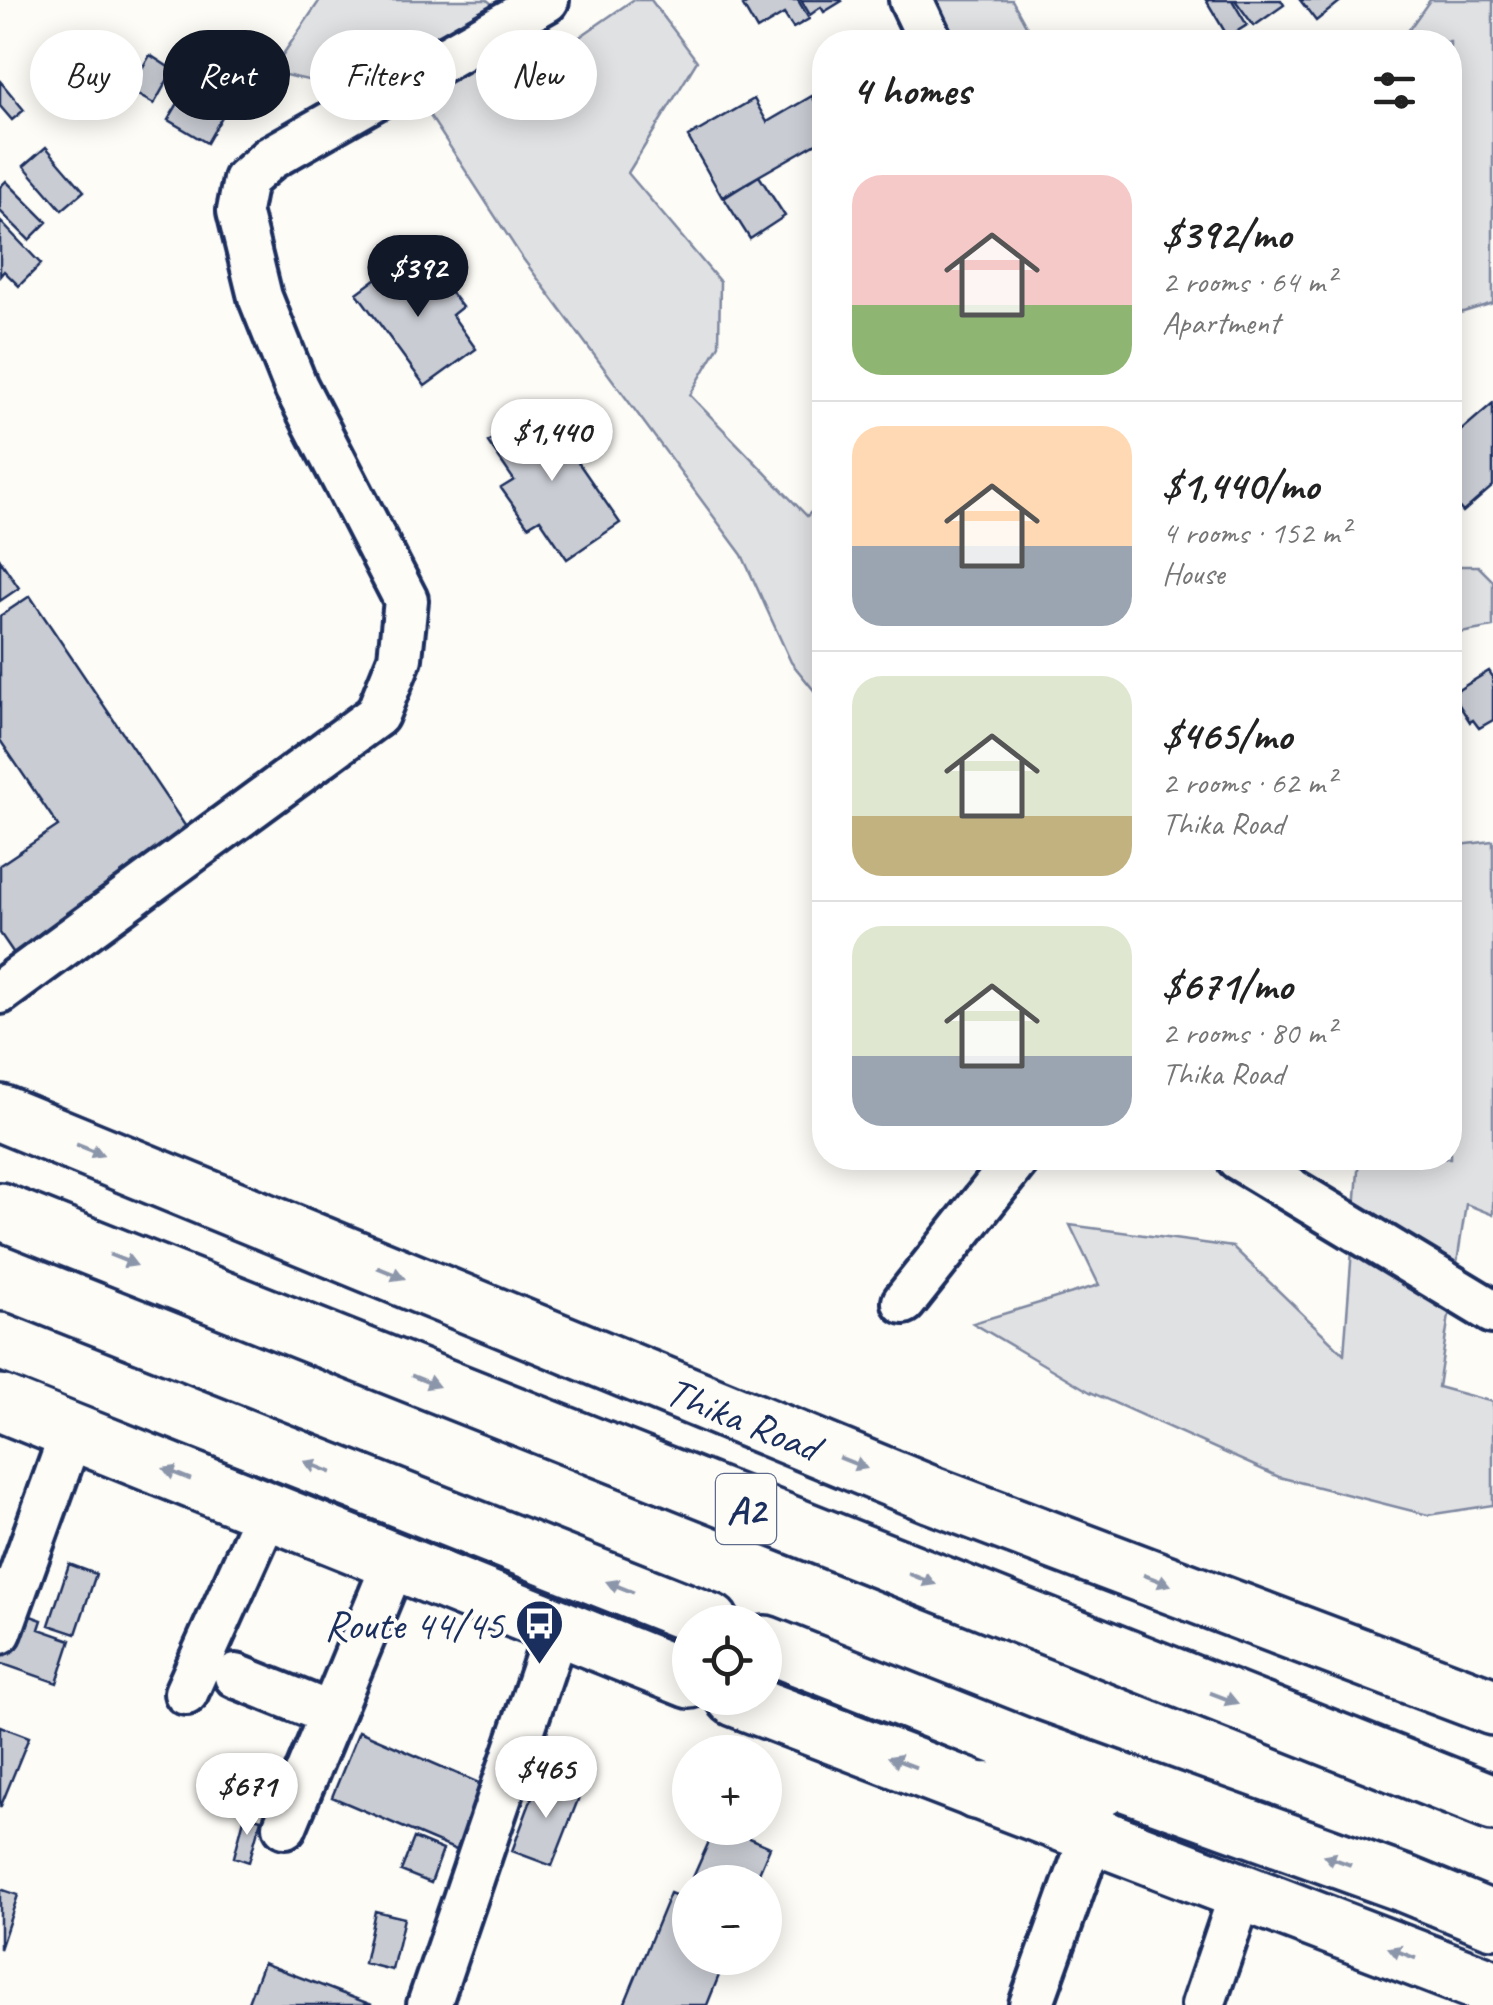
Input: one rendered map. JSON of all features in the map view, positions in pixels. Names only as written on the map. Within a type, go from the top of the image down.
[{"type":"main road","name":"Thika Road","points":[[0,1113],[932,1495],[1493,1707]]},
{"type":"main road","name":"Thika Road","points":[[0,1211],[1493,1803]]},
{"type":"main road","points":[[0,1341],[672,1607]]},
{"type":"main road","points":[[0,1402],[672,1673]]},
{"type":"main road","points":[[782,1651],[1025,1747],[1493,1920]]},
{"type":"main road","points":[[779,1715],[1242,1891],[1481,1992]]},
{"type":"main road","points":[[976,1791],[1135,1787]]},
{"type":"lane","points":[[0,992],[377,715],[400,658],[406,600],[296,386],[260,296],[239,211],[245,180],[270,158],[547,0]]},
{"type":"lane","points":[[910,0],[925,30]]},
{"type":"lane","points":[[904,1302],[1008,1170]]},
{"type":"lane","points":[[1258,1170],[1493,1312]]},
{"type":"lane","points":[[0,1632],[72,1432]]},
{"type":"lane","points":[[186,1693],[268,1511]]},
{"type":"lane","points":[[285,1826],[394,1563]]},
{"type":"lane","points":[[429,2005],[557,1628]]},
{"type":"lane","points":[[236,1676],[331,1714]]},
{"type":"lane","points":[[1030,2005],[1092,1835]]},
{"type":"lane","points":[[1203,2005],[1242,1891]]},
{"type":"shaded area","points":[[320,0],[487,0],[525,30],[476,30],[476,120],[597,120],[597,30],[590,30],[633,0],[651,0],[697,61],[628,173],[720,282],[719,345],[690,395],[807,516],[812,511],[812,688],[791,662],[742,555],[521,256],[433,120],[456,120],[456,30],[310,30],[310,80],[290,76],[290,44]]},
{"type":"shaded area","points":[[907,0],[1012,0],[1029,30],[918,30]]},
{"type":"shaded area","points":[[1430,0],[1493,0],[1493,303],[1462,312],[1462,30],[1409,30]]},
{"type":"shaded area","points":[[1462,566],[1478,566],[1493,581],[1493,627],[1462,633]]},
{"type":"shaded area","points":[[1493,841],[1493,1215],[1466,1204],[1438,1387],[1493,1402],[1493,1505],[1428,1515],[1279,1477],[1090,1392],[973,1323],[1099,1285],[1070,1225],[1233,1247],[1344,1354],[1358,1170],[1462,1170],[1462,845]]},
{"type":"building","points":[[753,0],[798,0],[809,19],[793,28],[784,14],[757,30],[743,6]]},
{"type":"building","points":[[801,0],[841,0],[842,1],[810,15]]},
{"type":"building","points":[[1206,0],[1232,0],[1247,25],[1239,30],[1224,30]]},
{"type":"building","points":[[1235,0],[1281,0],[1284,5],[1254,26]]},
{"type":"building","points":[[1300,0],[1342,0],[1316,21]]},
{"type":"building","points":[[150,55],[163,63],[163,88],[154,104],[143,98],[143,67]]},
{"type":"building","points":[[0,81],[24,110],[12,120],[0,106]]},
{"type":"building","points":[[812,96],[812,145],[722,197],[688,137],[754,99],[767,122]]},
{"type":"building","points":[[168,120],[220,120],[207,143]]},
{"type":"building","points":[[46,147],[84,191],[62,210],[24,166]]},
{"type":"building","points":[[759,176],[785,216],[750,239],[724,198]]},
{"type":"building","points":[[6,181],[47,222],[29,240],[0,211],[0,187]]},
{"type":"building","points":[[0,221],[41,264],[19,286],[4,271],[0,276]]},
{"type":"building","points":[[408,255],[435,293],[446,286],[462,307],[452,315],[476,349],[425,386],[357,293]]},
{"type":"building","points":[[1493,403],[1493,486],[1463,512],[1462,511],[1462,430]]},
{"type":"building","points":[[540,407],[620,523],[567,559],[540,519],[528,526],[501,488],[514,480],[488,442]]},
{"type":"building","points":[[0,560],[19,588],[0,601]]},
{"type":"building","points":[[30,596],[194,839],[17,958],[0,933],[0,865],[58,826],[0,740],[0,616]]},
{"type":"building","points":[[1489,671],[1493,677],[1493,720],[1479,728],[1473,720],[1470,722],[1462,710],[1462,688]]},
{"type":"building","points":[[69,1564],[96,1574],[76,1634],[49,1625]]},
{"type":"building","points":[[14,1610],[42,1620],[39,1629],[71,1640],[57,1683],[0,1663]]},
{"type":"building","points":[[0,1726],[29,1737],[0,1808]]},
{"type":"building","points":[[359,1731],[488,1787],[461,1852],[332,1797]]},
{"type":"building","points":[[540,1776],[581,1792],[552,1866],[512,1851]]},
{"type":"building","points":[[245,1815],[261,1819],[249,1862],[234,1857]]},
{"type":"building","points":[[414,1838],[443,1850],[431,1883],[401,1871]]},
{"type":"building","points":[[707,1845],[770,1847],[762,1865],[699,1865]]},
{"type":"building","points":[[0,1889],[18,1895],[0,1949]]},
{"type":"building","points":[[672,1894],[672,1975],[719,1975],[707,2005],[624,2005]]},
{"type":"building","points":[[375,1911],[404,1918],[392,1970],[364,1963]]},
{"type":"building","points":[[263,1963],[372,2005],[247,2005]]},
{"type":"place","name":"Route 44/45","points":[[539,1666]]}]
